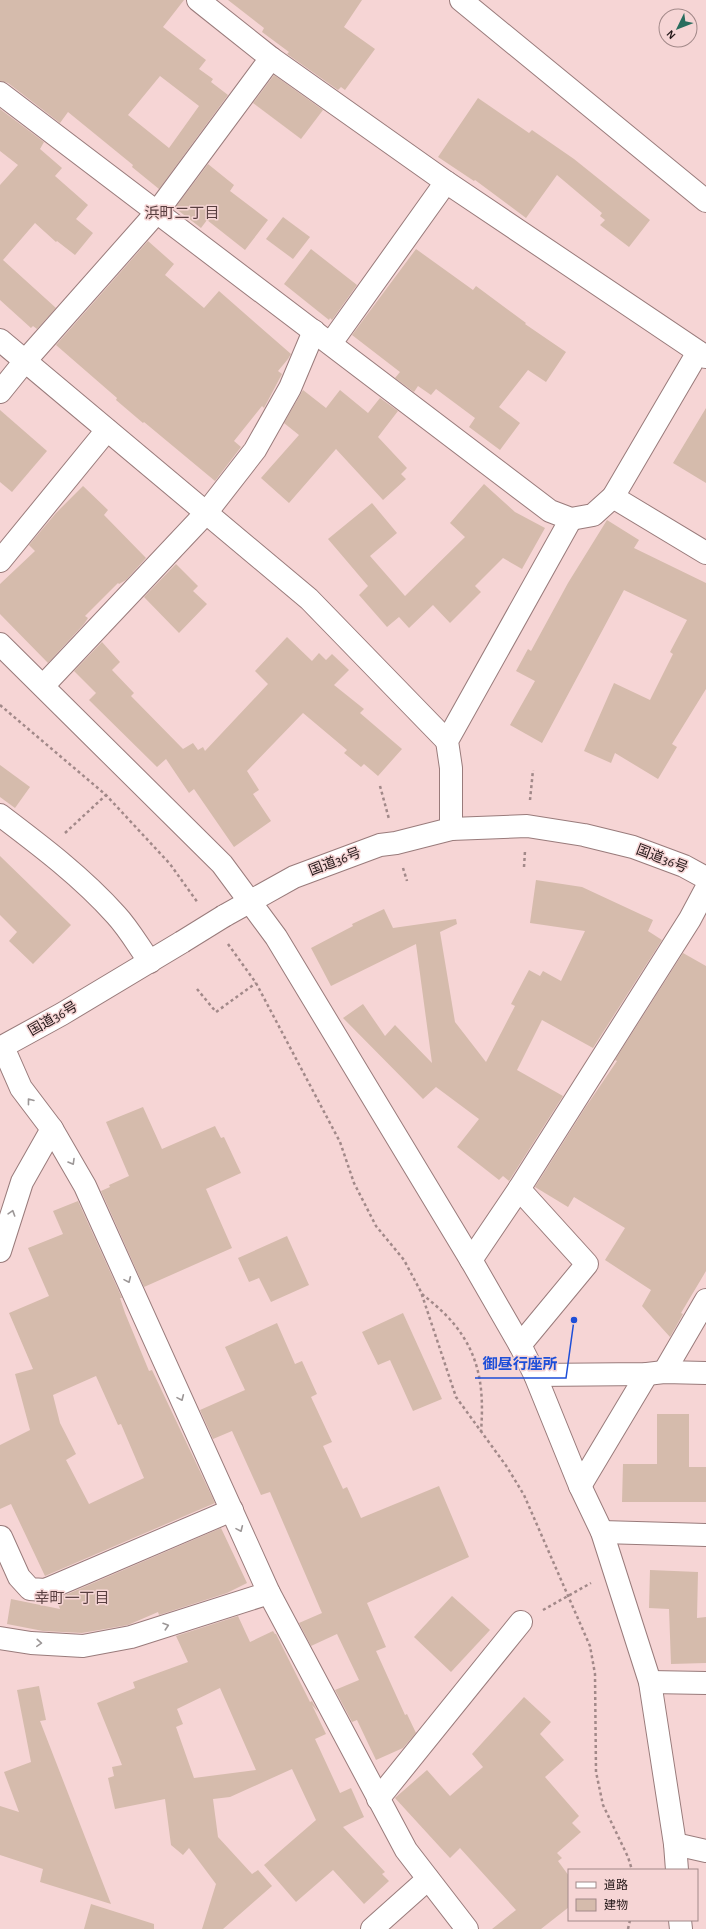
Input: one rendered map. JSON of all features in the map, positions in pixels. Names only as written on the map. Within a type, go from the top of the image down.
[{"type":"main road","points":[[0,93],[550,510],[571,519],[593,515],[613,497],[702,354],[446,182],[270,58],[198,0]]},
{"type":"main road","points":[[461,0],[706,201]]},
{"type":"main road","points":[[0,392],[25,361],[157,212],[270,58]]},
{"type":"main road","points":[[43,686],[206,513],[255,450],[290,388],[322,337],[446,182]]},
{"type":"main road","points":[[0,340],[308,599],[447,741],[451,768],[451,829]]},
{"type":"main road","points":[[0,561],[107,430]]},
{"type":"main road","points":[[613,497],[706,553]]},
{"type":"main road","points":[[447,741],[571,519]]},
{"type":"main road","points":[[0,644],[222,864],[276,937],[520,1345],[535,1375],[580,1486],[602,1532],[650,1682],[675,1844],[677,1869]]},
{"type":"main road","points":[[0,816],[47,851],[93,891],[118,916],[150,962]]},
{"type":"main road","name":"国道36号","points":[[1,1047],[150,962],[249,901],[294,877],[380,845],[396,843],[451,829],[527,826],[584,835],[633,847],[684,866],[706,878]]},
{"type":"main road","points":[[470,1260],[519,1189],[690,919],[706,889]]},
{"type":"main road","points":[[1,1047],[21,1088],[52,1128],[85,1186],[269,1593],[406,1850],[467,1929]]},
{"type":"main road","points":[[0,1250],[22,1182],[52,1128]]},
{"type":"main road","points":[[519,1189],[587,1264],[520,1345]]},
{"type":"main road","points":[[580,1486],[655,1373],[706,1300]]},
{"type":"main road","points":[[535,1375],[706,1373]]},
{"type":"main road","points":[[1,1537],[19,1577],[30,1589],[45,1590],[232,1510]]},
{"type":"main road","points":[[602,1532],[706,1535]]},
{"type":"main road","points":[[0,1638],[31,1643],[83,1646],[131,1637],[269,1593]]},
{"type":"main road","points":[[378,1799],[522,1622]]},
{"type":"main road","points":[[650,1682],[706,1683]]},
{"type":"main road","points":[[675,1844],[706,1851]]},
{"type":"main road","points":[[372,1929],[428,1880]]},
{"type":"path","points":[[0,705],[106,795],[170,864],[202,908]]},
{"type":"path","points":[[47,851],[106,795]]},
{"type":"path","points":[[224,939],[256,983],[340,1142],[354,1183],[376,1226],[404,1260],[421,1292],[456,1397],[507,1467],[524,1495],[590,1646],[595,1674],[596,1772],[603,1805],[628,1857],[632,1869]]},
{"type":"path","points":[[197,989],[216,1012],[256,983]]},
{"type":"path","points":[[421,1292],[454,1324],[471,1351],[481,1378],[483,1406],[481,1433]]},
{"type":"path","points":[[522,1622],[614,1570]]},
{"type":"building","points":[[0,0],[184,0],[163,27],[206,60],[199,69],[213,79],[211,82],[228,95],[159,189],[132,167],[133,165],[68,112],[60,123],[8,83],[0,81]],"holes":[[[160,76],[199,106],[169,148],[128,115]]]},
{"type":"building","points":[[228,0],[362,0],[344,27],[375,49],[345,90],[341,87],[338,90],[287,54],[289,52],[262,32],[264,28]]},
{"type":"building","points":[[274,75],[323,110],[301,139],[253,103]]},
{"type":"building","points":[[478,98],[529,133],[532,130],[574,159],[650,220],[629,247],[600,225],[605,220],[600,216],[602,213],[557,175],[526,218],[475,180],[474,181],[438,157]]},
{"type":"building","points":[[0,109],[44,142],[40,149],[62,168],[55,176],[88,205],[76,219],[93,233],[75,255],[57,241],[56,242],[35,223],[3,260],[56,308],[37,329],[33,326],[31,328],[0,300],[0,185],[18,165],[0,151]]},
{"type":"building","points":[[208,164],[234,185],[230,191],[268,220],[245,250],[207,220],[201,228],[175,208]]},
{"type":"building","points":[[283,217],[310,237],[293,259],[266,239]]},
{"type":"building","points":[[148,241],[174,264],[165,275],[204,308],[219,291],[291,354],[278,371],[282,374],[264,408],[262,406],[234,441],[241,447],[215,481],[116,400],[117,398],[56,345]]},
{"type":"building","points":[[311,249],[357,285],[332,320],[330,318],[329,320],[284,284]]},
{"type":"building","points":[[416,249],[473,290],[476,286],[526,323],[525,324],[566,352],[546,382],[528,370],[499,407],[520,423],[500,450],[469,427],[475,418],[436,389],[431,395],[418,386],[414,392],[395,378],[400,372],[352,335]]},
{"type":"building","points":[[303,390],[326,408],[340,390],[368,413],[380,398],[398,411],[378,437],[407,468],[401,474],[406,479],[383,500],[336,449],[289,503],[261,478],[299,435],[284,423]]},
{"type":"building","points":[[706,408],[706,483],[673,463]]},
{"type":"building","points":[[0,410],[47,451],[12,492],[0,482]]},
{"type":"building","points":[[484,484],[515,512],[545,528],[522,569],[503,558],[475,586],[481,592],[450,623],[433,605],[409,628],[399,617],[387,627],[359,595],[368,586],[328,539],[372,503],[397,533],[370,556],[405,596],[465,537],[450,523]]},
{"type":"building","points":[[83,486],[108,510],[104,515],[146,558],[126,580],[119,584],[118,583],[85,616],[88,618],[84,624],[48,663],[0,614],[0,584],[35,551],[29,545],[56,513]]},
{"type":"building","points":[[607,520],[639,540],[634,548],[706,583],[706,689],[672,744],[677,747],[658,779],[615,753],[611,763],[584,751],[614,683],[650,700],[673,654],[670,652],[687,620],[624,590],[542,743],[510,725],[535,681],[516,671],[528,649],[531,651],[568,583]]},
{"type":"building","points":[[176,564],[198,586],[193,591],[207,604],[179,633],[144,597]]},
{"type":"building","points":[[287,637],[312,661],[319,653],[326,660],[332,654],[349,670],[334,685],[364,709],[360,713],[402,749],[378,776],[364,764],[361,767],[344,753],[347,750],[303,713],[247,771],[259,790],[253,794],[271,821],[234,847],[194,789],[189,793],[166,759],[157,767],[89,700],[96,693],[74,671],[102,642],[120,662],[112,670],[134,693],[131,696],[183,749],[193,743],[198,750],[203,747],[205,751],[268,684],[255,671]]},
{"type":"building","points":[[0,765],[30,787],[15,808],[0,797]]},
{"type":"building","points":[[0,856],[71,925],[33,964],[9,941],[17,932],[0,915]]},
{"type":"building","points":[[536,880],[582,887],[653,920],[648,931],[662,940],[593,1048],[542,1020],[517,1070],[563,1096],[509,1181],[503,1176],[499,1180],[457,1147],[479,1119],[436,1087],[423,1099],[343,1018],[363,1004],[385,1036],[395,1025],[432,1063],[416,944],[331,986],[311,948],[353,926],[352,924],[384,909],[393,928],[456,919],[457,924],[440,932],[455,1022],[486,1062],[515,1006],[511,1004],[529,970],[540,976],[543,971],[561,981],[585,931],[530,923]]},
{"type":"building","points":[[683,953],[706,966],[706,1271],[681,1313],[683,1314],[670,1337],[642,1306],[651,1290],[605,1260],[625,1228],[574,1197],[568,1207],[535,1187],[617,1061],[615,1060]]},
{"type":"building","points":[[143,1107],[162,1149],[215,1126],[221,1138],[224,1137],[241,1173],[206,1189],[232,1248],[144,1287],[101,1191],[110,1187],[109,1185],[129,1176],[106,1122]]},
{"type":"building","points":[[78,1201],[122,1298],[120,1298],[125,1313],[149,1371],[152,1370],[215,1503],[45,1576],[11,1504],[0,1509],[0,1445],[30,1430],[15,1374],[33,1369],[9,1313],[49,1296],[28,1248],[63,1234],[53,1211]],"holes":[[[96,1376],[118,1425],[121,1424],[144,1478],[89,1504],[66,1460],[76,1454],[60,1423],[53,1395]]]},
{"type":"building","points":[[287,1236],[309,1285],[271,1302],[259,1278],[249,1282],[238,1258]]},
{"type":"building","points":[[403,1313],[442,1399],[413,1411],[390,1360],[378,1365],[362,1332]]},
{"type":"building","points":[[277,1323],[295,1364],[302,1361],[317,1394],[311,1397],[332,1442],[323,1446],[343,1489],[347,1487],[361,1518],[439,1486],[469,1557],[367,1603],[386,1647],[376,1651],[405,1715],[407,1714],[416,1733],[403,1748],[376,1760],[357,1720],[352,1722],[335,1690],[359,1680],[337,1634],[311,1646],[299,1623],[322,1613],[270,1492],[261,1495],[232,1431],[213,1439],[200,1410],[245,1390],[225,1347]]},
{"type":"building","points":[[657,1414],[689,1414],[689,1467],[706,1467],[706,1502],[622,1502],[623,1464],[657,1464]]},
{"type":"building","points":[[221,1528],[247,1583],[227,1593],[159,1615],[158,1612],[128,1625],[82,1633],[43,1631],[7,1624],[11,1599],[60,1609],[56,1599]]},
{"type":"building","points":[[650,1570],[698,1572],[697,1618],[706,1617],[706,1663],[671,1664],[669,1609],[649,1608]]},
{"type":"building","points":[[452,1596],[490,1630],[451,1672],[414,1637]]},
{"type":"building","points":[[238,1616],[250,1642],[273,1631],[276,1634],[310,1702],[312,1701],[318,1712],[312,1705],[326,1734],[315,1739],[340,1793],[351,1788],[364,1817],[343,1827],[385,1872],[382,1874],[389,1881],[364,1904],[333,1870],[296,1902],[264,1865],[316,1820],[292,1769],[230,1797],[213,1799],[218,1837],[252,1874],[258,1870],[272,1886],[223,1929],[202,1929],[216,1884],[189,1848],[183,1855],[171,1845],[165,1799],[115,1809],[108,1778],[114,1776],[112,1767],[122,1765],[97,1703],[135,1688],[133,1682],[188,1662],[176,1636]],"holes":[[[220,1688],[256,1770],[194,1778],[176,1727],[183,1724],[177,1709]]]},
{"type":"building","points":[[39,1686],[46,1720],[40,1721],[111,1904],[40,1882],[43,1869],[0,1855],[0,1806],[19,1812],[4,1772],[31,1762],[17,1690]]},
{"type":"building","points":[[524,1697],[551,1722],[540,1734],[564,1760],[545,1777],[579,1816],[572,1823],[581,1832],[557,1853],[562,1858],[558,1861],[568,1875],[568,1908],[541,1929],[492,1929],[516,1910],[460,1848],[450,1858],[395,1798],[427,1770],[450,1796],[483,1767],[472,1754]]},
{"type":"building","points":[[91,1904],[154,1924],[154,1929],[84,1929]]},
{"type":"place","name":"御昼行座所","points":[[574,1320]]},
{"type":"district","name":"浜町二丁目","points":[[182,213]]},
{"type":"district","name":"幸町一丁目","points":[[72,1598]]}]
